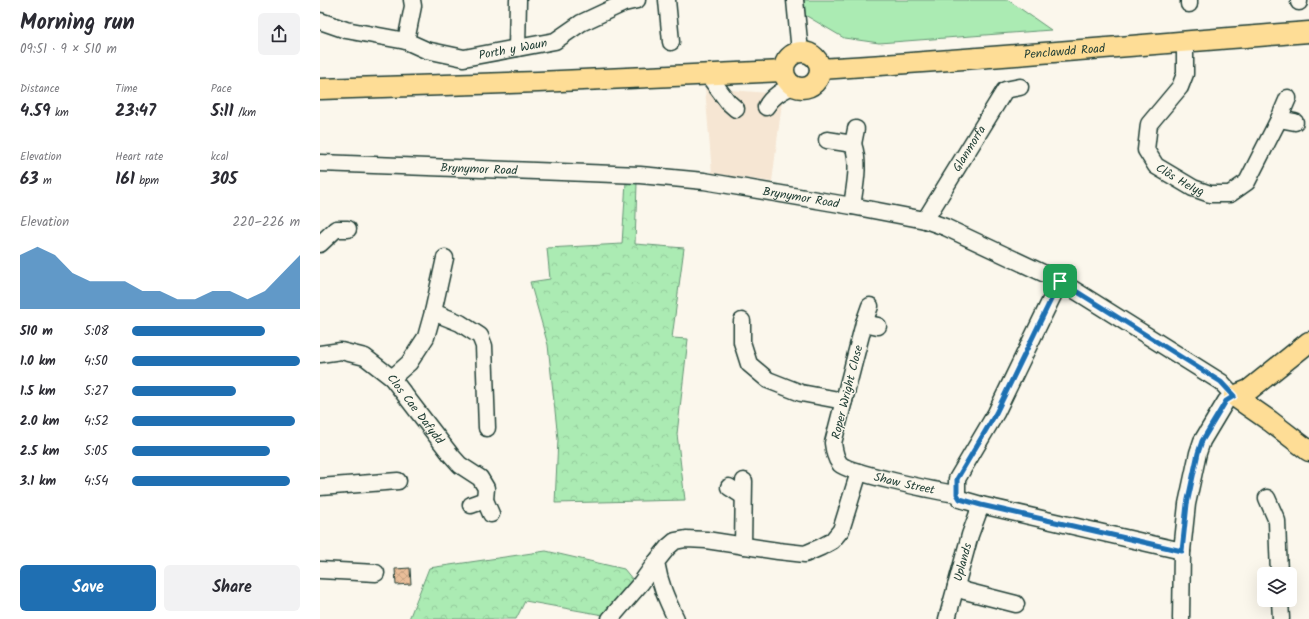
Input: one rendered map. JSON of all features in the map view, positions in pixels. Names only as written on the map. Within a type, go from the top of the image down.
[{"type":"main road","name":"Penclawdd Road","points":[[820,69],[985,58],[1309,32]]},
{"type":"main road","points":[[320,89],[728,74],[787,78],[803,88],[808,87],[817,80],[820,69],[819,63],[811,54],[800,52],[794,53],[786,60],[787,78]]},
{"type":"main road","points":[[1234,396],[1250,390],[1309,342]]},
{"type":"main road","points":[[1234,396],[1309,451]]},
{"type":"street","points":[[406,41],[413,6],[412,0]]},
{"type":"street","points":[[517,48],[518,0]]},
{"type":"street","name":"Porth y Waun","points":[[320,21],[346,30],[406,41],[426,50],[464,58],[555,41],[581,23],[624,3],[637,0]]},
{"type":"street","points":[[667,0],[671,42]]},
{"type":"street","points":[[795,0],[800,52]]},
{"type":"street","name":"Clôs Helyg","points":[[1185,41],[1185,74],[1180,87],[1149,124],[1146,150],[1156,166],[1193,188],[1210,194],[1230,194],[1247,182],[1288,98]]},
{"type":"street","points":[[723,96],[728,74]]},
{"type":"street","points":[[708,75],[723,96],[736,109]]},
{"type":"street","points":[[766,107],[787,78]]},
{"type":"street","name":"Glanmorfa","points":[[925,220],[1005,90],[1020,87]]},
{"type":"street","points":[[1279,119],[1295,122]]},
{"type":"street","points":[[827,140],[855,136],[857,174],[852,206]]},
{"type":"street","name":"Brynymor Road","points":[[320,163],[640,175],[704,181],[925,220],[946,227],[1060,281],[1221,382],[1234,396]]},
{"type":"street","points":[[320,244],[336,229],[348,229]]},
{"type":"street","points":[[392,378],[409,363],[426,337],[434,312],[445,258]]},
{"type":"street","points":[[957,494],[957,479],[996,413],[1060,281]]},
{"type":"street","name":"Roper Wright Close","points":[[859,472],[840,464],[835,455],[833,443],[844,401],[871,324],[870,306]]},
{"type":"street","points":[[434,312],[460,323],[480,336],[484,346],[479,392],[487,428]]},
{"type":"street","points":[[742,322],[742,342],[749,364],[768,380],[801,393],[844,401]]},
{"type":"street","name":"Clos Cae Dafydd","points":[[320,354],[342,351],[365,357],[392,378],[451,455],[460,465],[480,478],[486,488],[482,506]]},
{"type":"street","points":[[1181,619],[1182,551],[1187,504],[1198,453],[1202,441],[1226,401],[1234,396]]},
{"type":"street","points":[[610,619],[641,583],[668,547],[676,541],[686,539],[706,540],[778,552],[805,554],[832,540],[841,530],[859,472]]},
{"type":"street","name":"Shaw Street","points":[[859,472],[941,492],[957,494],[960,499],[981,505],[1182,551]]},
{"type":"street","points":[[320,488],[398,481]]},
{"type":"street","points":[[739,488],[743,546]]},
{"type":"street","points":[[1267,498],[1277,521],[1279,567]]},
{"type":"street","name":"Uplands","points":[[947,619],[970,535],[981,505]]},
{"type":"street","points":[[656,562],[664,594],[676,619]]},
{"type":"street","points":[[320,567],[376,573]]},
{"type":"street","points":[[956,586],[965,591],[1016,604]]},
{"type":"street","points":[[1280,607],[1281,619]]},
{"type":"shaded area","points":[[705,88],[783,94],[772,182],[712,173]]},
{"type":"green space","points":[[804,0],[1008,0],[1051,30],[879,43],[844,38],[805,15]]},
{"type":"green space","points":[[626,182],[637,183],[635,244],[684,248],[672,338],[688,339],[677,434],[685,500],[555,503],[558,439],[548,345],[530,282],[550,279],[547,248],[622,244]]},
{"type":"green space","points":[[546,551],[624,569],[633,580],[603,615],[525,601],[516,619],[409,619],[429,568]]},
{"type":"building","points":[[410,568],[411,584],[396,585],[395,569]]},
{"type":"route","points":[[1060,281],[1221,382],[1234,396],[1226,401],[1202,441],[1187,504],[1182,551],[981,505],[960,499],[957,494],[957,479],[996,413],[1060,281]]}]
